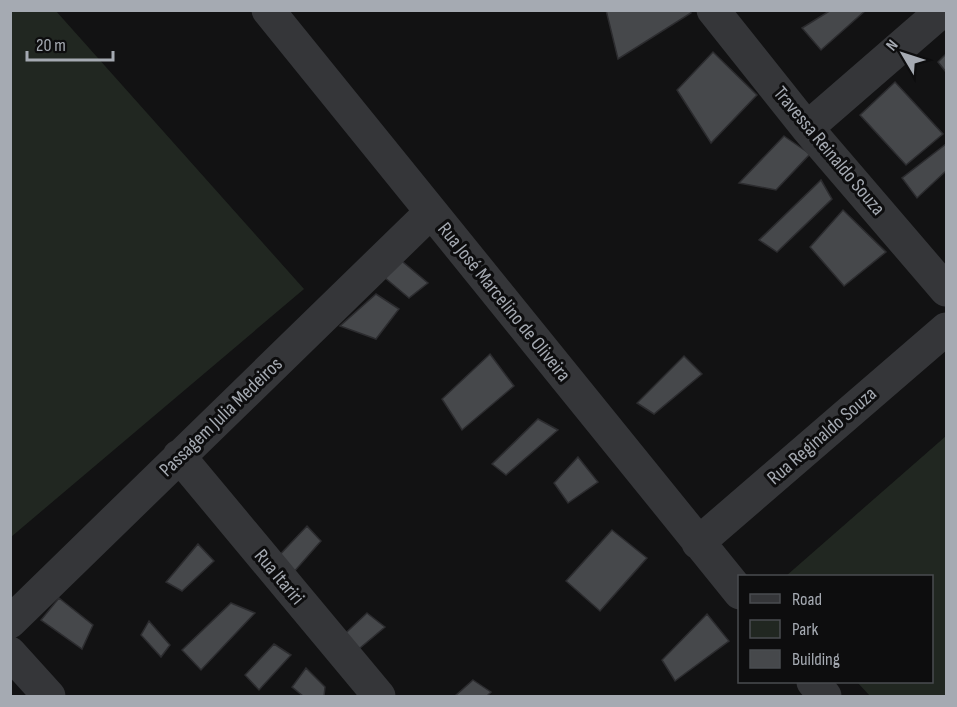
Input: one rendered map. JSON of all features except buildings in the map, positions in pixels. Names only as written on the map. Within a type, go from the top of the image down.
[{"type":"street","name":"Rua José Marcelino de Oliveira","points":[[268,10],[738,591]]},
{"type":"street","name":"Travessa Reinaldo Souza","points":[[713,10],[807,128],[946,290]]},
{"type":"street","points":[[807,128],[944,10]]},
{"type":"street","name":"Passagem Julia Medeiros","points":[[10,622],[431,212]]},
{"type":"street","name":"Rua Reginaldo Souza","points":[[698,543],[946,329]]},
{"type":"street","name":"Rua Itariri","points":[[179,456],[379,696]]},
{"type":"street","points":[[10,653],[49,696]]},
{"type":"street","points":[[815,683],[825,696]]},
{"type":"green space","points":[[11,10],[56,11],[304,289],[11,537]]},
{"type":"green space","points":[[946,436],[946,696],[870,696],[858,683],[933,683],[933,575],[787,575]]}]
